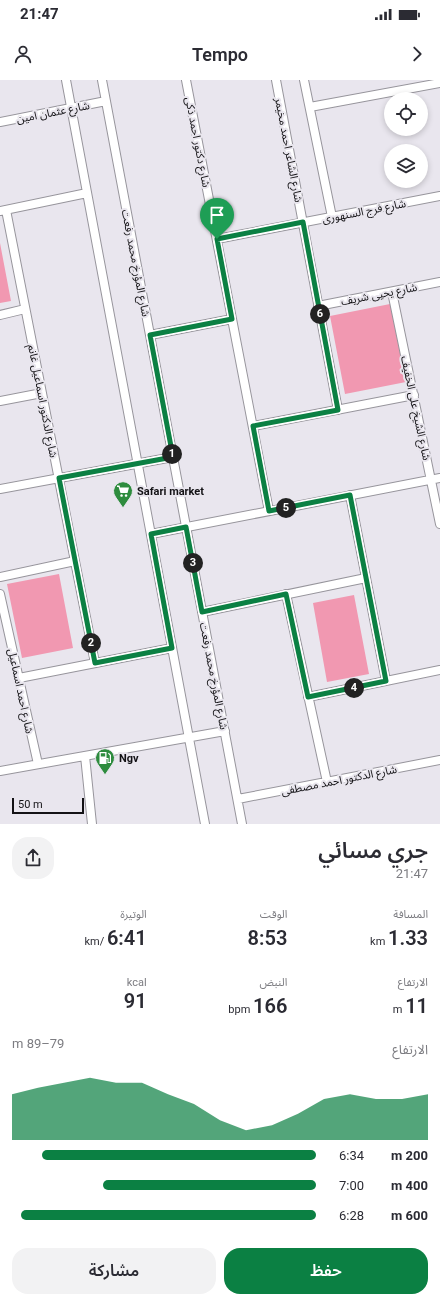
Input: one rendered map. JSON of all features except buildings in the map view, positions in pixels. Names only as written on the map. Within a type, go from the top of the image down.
[{"type":"street","points":[[66,80],[205,824]]},
{"type":"street","name":"شارع المؤرخ محمد رفعت","points":[[102,80],[242,824]]},
{"type":"street","name":"شارع دكتور احمد ذكى","points":[[186,80],[269,511]]},
{"type":"street","name":"شارع الشاعر احمد مخيمر","points":[[276,80],[338,410]]},
{"type":"street","points":[[304,80],[332,217]]},
{"type":"street","points":[[310,107],[440,83]]},
{"type":"street","name":"شارع عثمان امين","points":[[0,122],[106,101]]},
{"type":"street","points":[[3,211],[87,192]]},
{"type":"street","name":"شارع فرج السنهورى","points":[[217,239],[440,196]]},
{"type":"street","name":"شارع الدكتور اسماعيل غانم","points":[[3,211],[25,309],[95,663]]},
{"type":"street","name":"شارع يحيى شريف","points":[[318,306],[440,282]]},
{"type":"street","name":"شارع الشيخ على الخفيف","points":[[392,292],[440,524]]},
{"type":"street","points":[[0,315],[25,309]]},
{"type":"street","points":[[150,335],[232,319]]},
{"type":"street","points":[[0,401],[42,393]]},
{"type":"street","points":[[253,426],[414,395]]},
{"type":"street","points":[[0,490],[173,457]]},
{"type":"street","points":[[151,534],[440,478]]},
{"type":"street","points":[[350,495],[386,681]]},
{"type":"street","points":[[0,577],[75,561]]},
{"type":"street","points":[[202,612],[366,578]]},
{"type":"street","name":"شارع احمد اسماعيل","points":[[0,594],[38,764]]},
{"type":"street","points":[[286,594],[327,782]]},
{"type":"street","points":[[19,678],[172,648]]},
{"type":"street","points":[[308,697],[440,670]]},
{"type":"street","points":[[0,771],[225,731]]},
{"type":"street","points":[[85,756],[92,824]]},
{"type":"street","name":"شارع الدكتور احمد مصطفى","points":[[238,799],[440,760]]},
{"type":"shaded area","points":[[0,243],[11,301],[0,303]]},
{"type":"shaded area","points":[[390,304],[406,382],[345,394],[330,316]]},
{"type":"shaded area","points":[[59,574],[73,648],[22,658],[7,584]]},
{"type":"shaded area","points":[[354,595],[369,674],[327,682],[313,603]]},
{"type":"place","name":"Safari market","points":[[123,508]]},
{"type":"place","name":"Ngv","points":[[105,775]]},
{"type":"route","points":[[303,222],[338,410],[253,426],[269,511],[350,495],[386,681],[308,697],[286,594],[202,612],[186,527],[151,534],[172,648],[95,663],[59,478],[173,457],[150,335],[232,319],[217,239],[303,222]]}]
